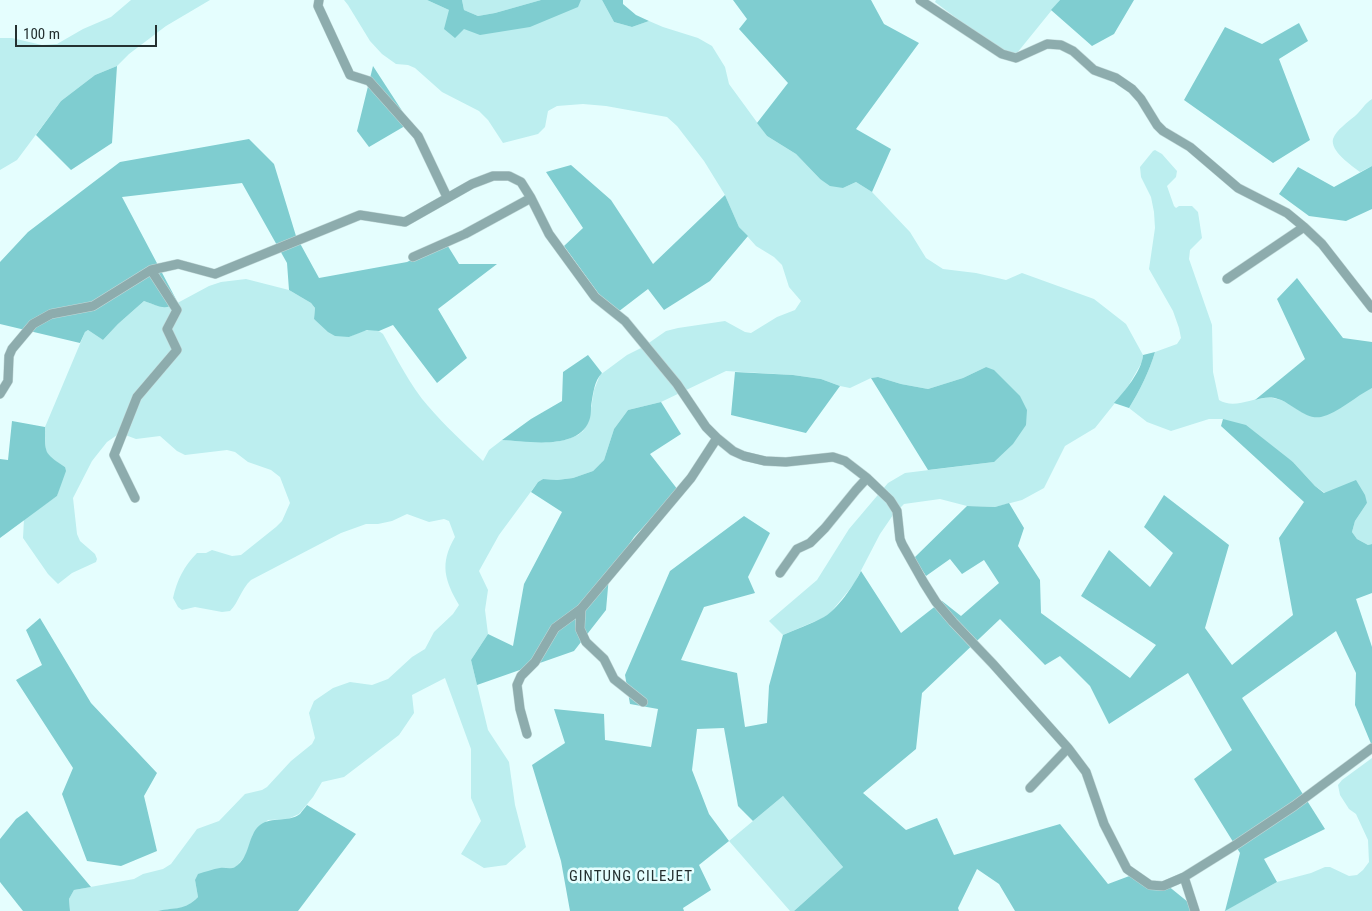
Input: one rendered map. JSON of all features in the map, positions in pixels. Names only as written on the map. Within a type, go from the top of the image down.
[{"type":"street","points":[[319,0],[318,6],[350,75],[369,81],[418,136],[447,197]]},
{"type":"street","points":[[920,0],[1002,54],[1016,58],[1047,44],[1061,44],[1073,51],[1094,70],[1116,78],[1132,88],[1142,99],[1157,125],[1163,131],[1190,146],[1238,188],[1287,213],[1304,227],[1322,244],[1372,308]]},
{"type":"street","points":[[0,394],[8,381],[9,356],[12,349],[33,324],[51,314],[93,306],[151,270],[178,264],[215,274],[360,215],[405,222],[472,184],[493,176],[509,176],[520,182],[531,198],[549,234],[595,297],[625,320],[677,384],[706,427],[732,451],[765,461],[786,462],[833,457],[845,462],[867,478],[890,500],[897,511],[902,544],[936,602],[1068,748],[1086,772],[1104,824],[1127,869],[1150,885],[1163,886],[1184,876],[1237,844],[1294,806],[1372,748]]},
{"type":"street","points":[[413,257],[465,234],[531,198]]},
{"type":"street","points":[[1227,280],[1304,227]]},
{"type":"street","points":[[135,498],[114,455],[137,396],[176,350],[168,329],[177,310],[151,270]]},
{"type":"street","points":[[527,734],[520,709],[517,686],[522,676],[534,662],[555,628],[581,609],[691,478],[717,438]]},
{"type":"street","points":[[780,573],[797,550],[810,543],[867,478]]},
{"type":"street","points":[[581,609],[580,629],[586,642],[604,659],[614,679],[643,702]]},
{"type":"street","points":[[1030,788],[1068,748]]},
{"type":"street","points":[[1184,876],[1195,911]]},
{"type":"shaded area","points":[[131,0],[210,0],[166,26],[129,54],[117,66],[95,75],[61,101],[17,160],[0,170],[0,38],[12,38],[42,45],[57,44],[83,29],[111,17]]},
{"type":"shaded area","points":[[344,0],[427,0],[449,10],[464,28],[577,7],[581,0],[602,0],[614,22],[632,27],[649,21],[698,38],[712,46],[725,67],[729,84],[767,136],[796,154],[820,179],[843,188],[856,182],[872,192],[910,232],[926,258],[943,269],[976,273],[1006,280],[1022,273],[1094,299],[1126,324],[1143,355],[1142,362],[1127,388],[1095,428],[1065,446],[1044,488],[1022,500],[995,507],[967,506],[940,499],[904,504],[893,515],[880,534],[854,584],[831,612],[825,617],[783,635],[769,621],[817,580],[849,529],[888,483],[905,473],[994,462],[986,367],[963,378],[928,389],[878,377],[871,378],[850,388],[821,379],[793,375],[726,371],[661,402],[628,410],[614,429],[604,460],[593,471],[573,478],[543,479],[538,482],[499,535],[479,571],[488,590],[485,610],[488,634],[471,660],[488,730],[509,762],[515,805],[526,847],[506,865],[484,868],[461,854],[481,821],[471,798],[471,749],[445,678],[412,695],[414,713],[399,735],[344,777],[322,782],[299,814],[288,819],[268,820],[253,834],[246,855],[236,867],[231,869],[221,868],[195,880],[198,897],[190,904],[183,908],[158,911],[70,911],[69,899],[74,890],[134,879],[143,874],[163,869],[171,864],[197,829],[219,821],[245,794],[267,787],[291,761],[312,744],[315,738],[309,713],[314,701],[333,688],[350,682],[372,685],[388,679],[412,657],[425,649],[434,632],[453,614],[459,605],[450,588],[446,572],[447,556],[455,537],[449,521],[444,519],[429,522],[407,514],[392,521],[366,524],[341,533],[251,580],[230,611],[222,612],[195,607],[182,610],[173,598],[179,579],[197,553],[206,553],[212,550],[232,556],[241,555],[282,521],[290,503],[280,477],[271,470],[248,462],[235,452],[227,450],[185,455],[177,451],[160,436],[136,439],[120,433],[107,442],[92,461],[73,498],[77,534],[80,541],[95,554],[96,562],[72,573],[58,584],[48,574],[23,538],[24,519],[57,496],[65,467],[49,457],[46,450],[45,427],[85,332],[88,330],[103,340],[144,301],[161,307],[170,307],[209,286],[221,282],[246,279],[289,290],[311,303],[315,308],[314,319],[349,337],[362,331],[371,330],[379,331],[383,334],[404,372],[422,398],[434,413],[483,461],[489,450],[502,440],[555,442],[578,435],[583,431],[589,420],[594,390],[600,375],[627,355],[643,347],[666,331],[725,321],[745,332],[751,333],[777,317],[795,310],[801,301],[789,287],[782,265],[774,257],[756,246],[739,227],[725,195],[704,161],[677,126],[667,117],[606,106],[583,104],[557,106],[548,111],[545,127],[538,134],[503,143],[488,120],[479,111],[442,92],[415,68],[396,64],[382,54],[370,41]]},
{"type":"shaded area","points":[[427,0],[462,0],[464,10],[478,16],[541,0],[581,0],[578,7],[530,27],[480,35],[464,29],[455,38],[444,29],[449,10]]},
{"type":"shaded area","points":[[462,0],[541,0],[478,16],[464,10]]},
{"type":"shaded area","points":[[602,0],[623,0],[623,4],[636,15],[649,21],[632,27],[614,22]]},
{"type":"shaded area","points":[[733,0],[871,0],[884,24],[919,43],[856,129],[891,149],[872,192],[856,182],[843,188],[830,186],[820,179],[796,154],[767,136],[757,123],[788,83],[739,29],[747,19]]},
{"type":"shaded area","points":[[936,0],[1060,0],[1017,53],[1005,55],[935,2]]},
{"type":"shaded area","points":[[1060,0],[1134,0],[1114,34],[1092,46],[1051,10]]},
{"type":"shaded area","points":[[1299,23],[1308,41],[1279,59],[1310,140],[1273,163],[1184,100],[1225,27],[1262,44]]},
{"type":"shaded area","points":[[117,66],[112,143],[71,170],[36,135],[61,101],[95,75]]},
{"type":"shaded area","points":[[373,66],[410,123],[369,147],[357,131]]},
{"type":"shaded area","points":[[1372,99],[1372,166],[1360,172],[1338,153],[1333,144],[1333,139],[1339,129]]},
{"type":"shaded area","points":[[249,139],[274,164],[296,236],[319,278],[407,262],[446,243],[459,264],[497,264],[438,309],[467,358],[437,383],[393,325],[379,331],[367,330],[349,337],[335,336],[328,332],[314,319],[315,308],[311,303],[289,290],[287,263],[242,183],[122,197],[178,303],[165,307],[144,301],[103,340],[88,330],[85,332],[80,343],[0,324],[0,262],[28,232],[120,162]]},
{"type":"shaded area","points":[[1155,150],[1162,154],[1177,171],[1176,177],[1167,186],[1174,206],[1176,208],[1179,206],[1192,206],[1198,212],[1202,238],[1190,250],[1189,259],[1212,325],[1213,372],[1219,400],[1233,404],[1262,398],[1277,399],[1284,401],[1305,414],[1372,388],[1372,544],[1368,545],[1357,539],[1352,532],[1355,521],[1367,503],[1325,493],[1315,486],[1293,462],[1223,419],[1209,419],[1171,431],[1147,422],[1129,408],[1144,381],[1155,352],[1177,344],[1181,338],[1173,311],[1149,269],[1155,228],[1154,212],[1151,197],[1141,177],[1140,167]]},
{"type":"shaded area","points":[[571,165],[611,200],[653,264],[725,195],[739,227],[748,236],[710,281],[664,310],[648,289],[614,315],[564,246],[583,228],[546,172]]},
{"type":"shaded area","points":[[1372,166],[1372,209],[1346,221],[1309,216],[1279,194],[1298,167],[1334,187]]},
{"type":"shaded area","points":[[1297,278],[1343,338],[1372,342],[1372,388],[1334,412],[1321,417],[1304,414],[1275,398],[1255,400],[1305,359],[1277,299]]},
{"type":"shaded area","points":[[1155,352],[1144,381],[1129,408],[1114,403],[1136,374],[1143,355]]},
{"type":"shaded area","points":[[588,355],[602,373],[594,388],[590,419],[583,430],[574,437],[550,442],[502,440],[531,419],[562,401],[563,372]]},
{"type":"shaded area","points":[[986,367],[994,370],[1020,396],[1027,410],[1026,425],[1013,444],[994,462],[928,470],[871,378],[878,377],[928,389],[963,378]]},
{"type":"shaded area","points":[[735,372],[793,375],[821,379],[840,386],[806,433],[731,415]]},
{"type":"shaded area","points":[[661,402],[681,434],[650,454],[678,490],[634,537],[609,576],[606,610],[574,651],[477,685],[471,660],[488,634],[513,646],[524,584],[562,512],[531,492],[538,482],[543,479],[573,478],[593,471],[604,460],[614,429],[628,410]]},
{"type":"shaded area","points":[[1223,419],[1246,425],[1293,462],[1324,493],[1356,480],[1365,495],[1367,503],[1355,521],[1352,532],[1357,539],[1368,545],[1372,544],[1372,593],[1356,599],[1372,647],[1372,746],[1355,705],[1356,673],[1336,631],[1242,698],[1325,829],[1264,859],[1277,882],[1225,911],[1240,853],[1194,779],[1232,750],[1188,673],[1109,724],[1090,686],[1060,656],[1045,665],[1000,619],[922,693],[916,749],[863,793],[906,830],[937,818],[954,855],[1060,824],[1108,884],[1132,875],[1167,885],[1199,911],[1015,911],[999,884],[977,869],[958,908],[959,911],[794,911],[843,867],[783,796],[753,821],[738,806],[724,728],[697,729],[692,770],[709,814],[729,841],[699,865],[711,890],[683,908],[684,911],[570,911],[561,861],[532,765],[565,743],[554,709],[604,714],[605,740],[651,747],[658,709],[630,704],[625,675],[670,571],[744,516],[770,533],[748,577],[755,593],[704,607],[681,660],[737,673],[745,727],[767,723],[769,686],[783,635],[829,614],[845,597],[861,571],[901,633],[942,601],[961,616],[999,583],[984,560],[962,574],[950,559],[926,576],[914,558],[967,506],[995,507],[1009,503],[1024,528],[1018,546],[1040,580],[1041,613],[1130,678],[1156,645],[1081,596],[1109,550],[1150,587],[1173,553],[1144,527],[1164,495],[1229,545],[1205,628],[1232,665],[1293,615],[1279,538],[1304,502],[1221,426]]},
{"type":"shaded area","points":[[12,421],[45,427],[47,451],[52,458],[65,467],[66,471],[57,496],[0,538],[0,459],[8,460]]},
{"type":"shaded area","points":[[40,618],[91,703],[157,773],[144,796],[157,851],[121,866],[87,861],[62,794],[73,768],[16,680],[42,665],[26,630]]},
{"type":"shaded area","points":[[1372,758],[1372,911],[1224,911],[1277,882],[1311,873],[1325,867],[1330,867],[1349,876],[1357,875],[1363,870],[1369,862],[1368,840],[1356,814],[1349,809],[1340,795],[1338,785]]},
{"type":"shaded area","points":[[783,796],[843,867],[794,911],[790,911],[729,841]]},
{"type":"shaded area","points":[[307,805],[356,834],[298,911],[158,911],[188,905],[198,897],[195,880],[198,874],[217,868],[235,867],[244,858],[253,834],[260,825],[265,822],[295,817]]},
{"type":"shaded area","points":[[27,811],[91,887],[74,890],[69,899],[70,911],[23,911],[0,882],[0,839],[16,819]]},
{"type":"district","name":"GINTUNG CILEJET","points":[[631,877]]}]
